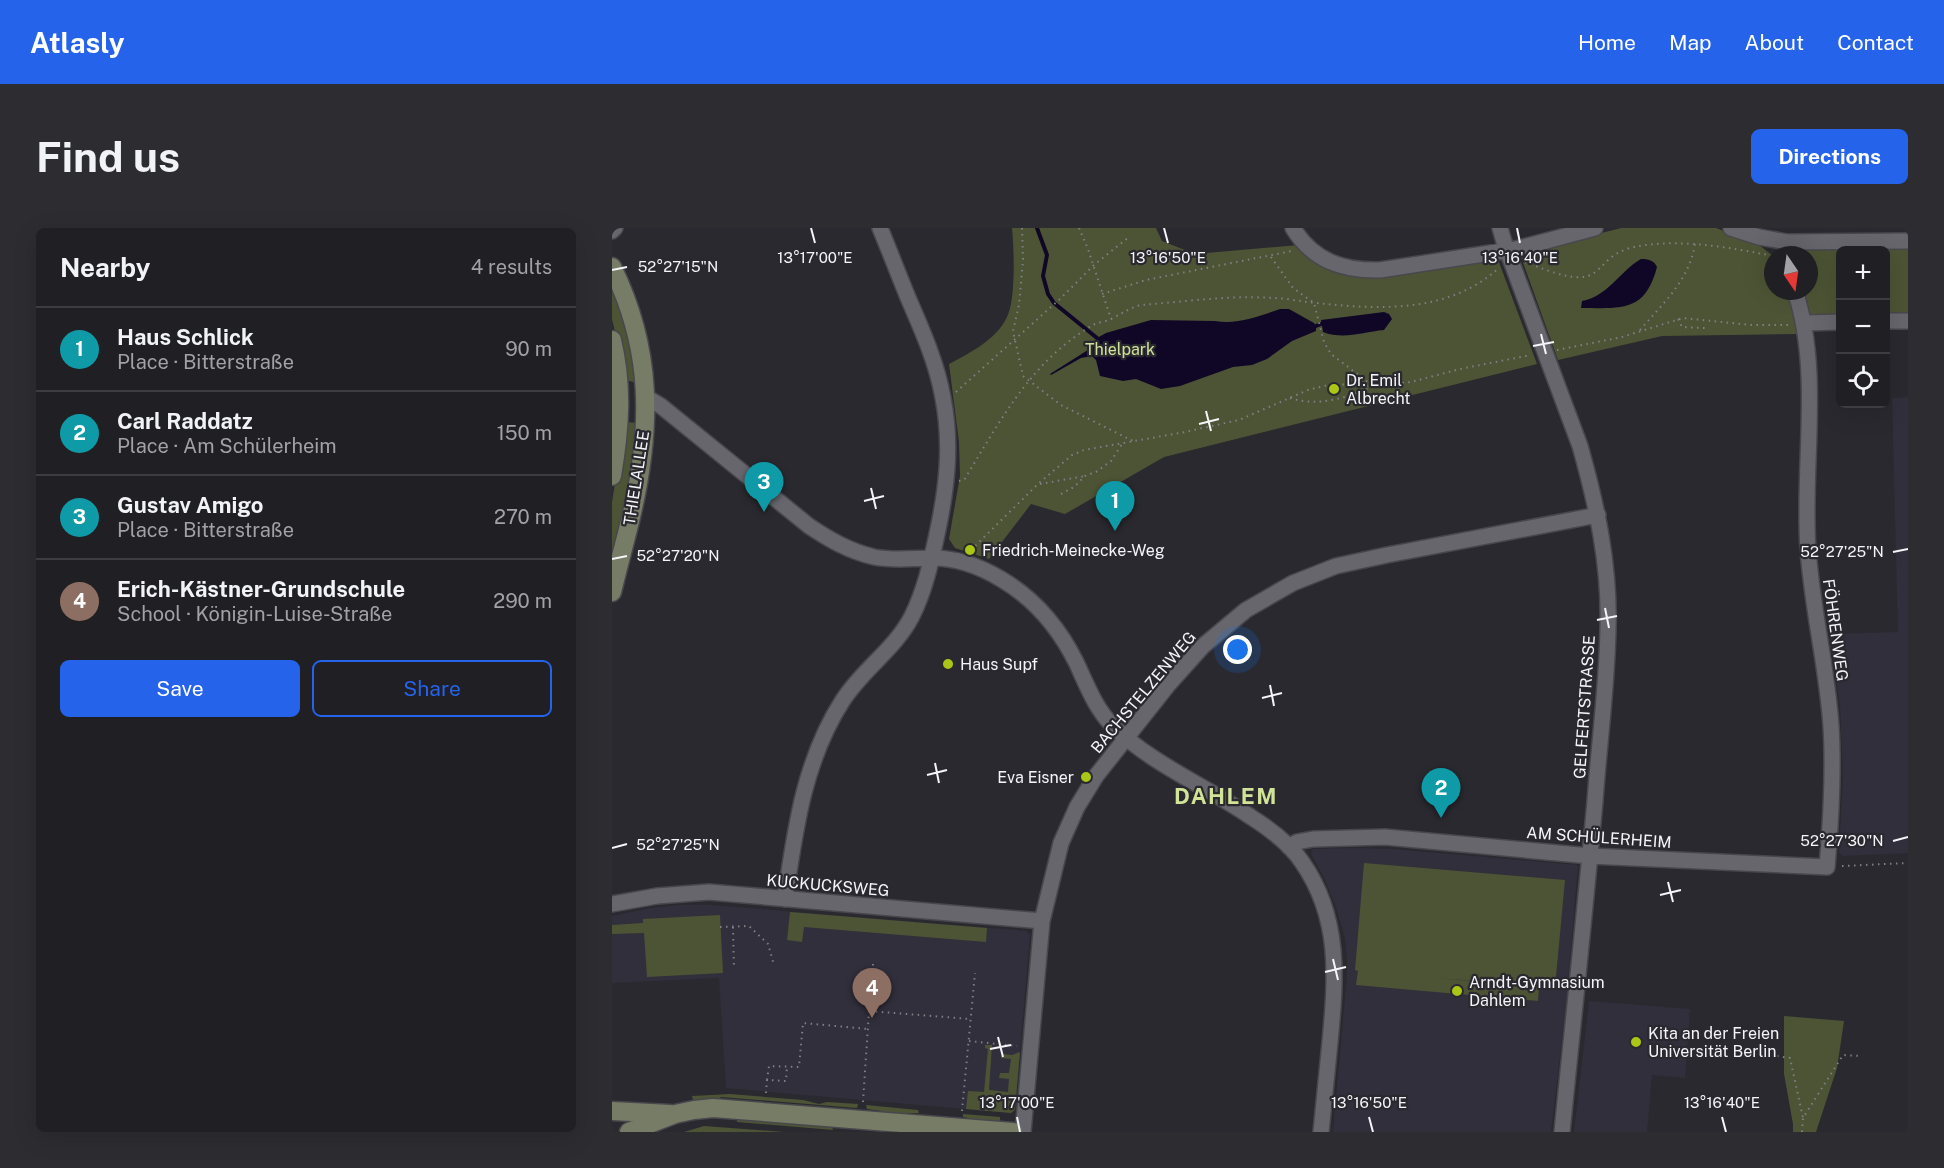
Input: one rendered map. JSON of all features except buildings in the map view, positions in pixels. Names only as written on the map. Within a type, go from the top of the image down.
[{"type":"main road","name":"THIELALLEE","points":[[612,267],[636,328],[643,363],[646,397],[638,480],[612,592]]},
{"type":"main road","name":"THIELALLEE","points":[[612,340],[620,391],[620,417],[612,476]]},
{"type":"main road","points":[[620,391],[646,397]]},
{"type":"main road","points":[[629,1132],[675,1114],[694,1110],[739,1109],[1013,1132]]},
{"type":"main road","points":[[612,1111],[675,1114]]},
{"type":"street","points":[[785,899],[803,791],[823,736],[843,699],[857,680],[899,636],[911,618],[923,591],[945,496],[948,464],[943,398],[936,368],[880,228]]},
{"type":"street","points":[[1293,228],[1306,244],[1324,259],[1339,266],[1358,270],[1505,258],[1595,228]]},
{"type":"street","name":"GELFERTSTRASSE","points":[[1500,228],[1505,258],[1580,446],[1599,515],[1604,557],[1608,628],[1590,856],[1562,1132]]},
{"type":"street","points":[[1731,228],[1766,246]]},
{"type":"street","points":[[1818,247],[1908,240]]},
{"type":"street","name":"FÖHRENWEG","points":[[1796,300],[1809,384],[1806,486],[1808,548],[1813,602],[1831,725],[1832,789],[1827,867]]},
{"type":"street","points":[[1890,321],[1908,321]]},
{"type":"street","points":[[1800,324],[1836,322]]},
{"type":"street","points":[[646,397],[661,406],[802,521],[834,543],[851,551],[876,557],[902,560],[932,558],[952,560],[986,572],[1011,585],[1037,606],[1052,622],[1109,723],[1135,746],[1251,817],[1289,847],[1302,862],[1315,886],[1326,913],[1333,943],[1335,987],[1321,1132]]},
{"type":"street","name":"BACHSTELZENWEG","points":[[1023,1132],[1042,921],[1061,843],[1077,807],[1096,776],[1168,685],[1203,646],[1246,610],[1293,583],[1336,567],[1387,555],[1599,515]]},
{"type":"street","name":"AM SCHÜLERHEIM","points":[[1289,847],[1297,842],[1313,839],[1385,837],[1590,856],[1827,867]]},
{"type":"street","name":"KUCKUCKSWEG","points":[[612,904],[682,893],[709,892],[1042,921]]},
{"type":"path","points":[[1022,228],[1023,260],[1019,305],[1013,331],[1023,376],[1061,405],[1133,441]]},
{"type":"path","points":[[1079,228],[1094,265],[1111,319]]},
{"type":"path","points":[[952,395],[1060,299],[1094,265],[1129,237]]},
{"type":"path","points":[[1640,330],[1675,291],[1687,273],[1695,244]]},
{"type":"path","points":[[1519,261],[1558,273],[1583,277],[1598,270],[1613,256],[1635,246],[1695,244],[1764,249]]},
{"type":"path","points":[[1102,294],[1146,280],[1299,250]]},
{"type":"path","points":[[1271,257],[1293,288],[1314,303],[1321,333],[1331,354],[1373,386]]},
{"type":"path","points":[[956,481],[964,480],[1009,405],[1043,363],[1094,324],[1111,319],[1126,309],[1140,305],[1270,297],[1369,308],[1434,302],[1460,293],[1484,280],[1505,258]]},
{"type":"path","points":[[1553,351],[1622,337],[1683,318],[1751,325],[1800,324]]},
{"type":"path","points":[[1678,320],[1682,327],[1705,328]]},
{"type":"path","points":[[967,555],[1038,484],[1072,455],[1095,448],[1239,420],[1290,398],[1332,384],[1373,386],[1411,382],[1460,369],[1536,354]]},
{"type":"path","points":[[1290,398],[1300,401],[1324,402],[1355,394],[1373,386]]},
{"type":"path","points":[[1038,484],[1096,472],[1111,460],[1123,444]]},
{"type":"path","points":[[1061,494],[1081,482],[1085,476]]},
{"type":"path","points":[[1827,867],[1908,863]]},
{"type":"path","points":[[733,926],[734,969]]},
{"type":"path","points":[[720,927],[749,926],[768,944],[774,965]]},
{"type":"path","points":[[863,1102],[873,964]]},
{"type":"path","points":[[962,1110],[975,973]]},
{"type":"path","points":[[869,1011],[970,1019]]},
{"type":"path","points":[[766,1094],[769,1066],[798,1067],[803,1023],[868,1029]]},
{"type":"path","points":[[969,1041],[1022,1046]]},
{"type":"path","points":[[1803,1118],[1844,1055],[1862,1056]]},
{"type":"path","points":[[1777,1056],[1790,1058],[1803,1118],[1802,1132]]},
{"type":"path","points":[[767,1080],[786,1082],[787,1067]]},
{"type":"shaded area","points":[[1641,259],[1650,260],[1657,267],[1646,293],[1638,300],[1619,307],[1581,308],[1582,301],[1599,295]]},
{"type":"shaded area","points":[[1280,309],[1289,309],[1314,323],[1316,331],[1292,341],[1267,359],[1252,365],[1233,367],[1180,386],[1161,389],[1136,379],[1123,381],[1100,376],[1096,360],[1092,356],[1081,358],[1050,374],[1091,348],[1097,338],[1106,333],[1151,320],[1232,322]]},
{"type":"shaded area","points":[[1384,312],[1392,319],[1384,330],[1346,335],[1323,332],[1321,320]]},
{"type":"shaded area","points":[[1908,397],[1908,853],[1843,856],[1839,853],[1843,778],[1840,706],[1829,634],[1898,632],[1892,398]]},
{"type":"shaded area","name":"Arndt-Gymnasium Dahlem","points":[[1313,849],[1392,849],[1578,865],[1566,1006],[1551,1132],[1333,1132],[1347,958],[1345,938],[1336,907],[1311,854]]},
{"type":"shaded area","points":[[679,905],[711,905],[1026,931],[1030,935],[1015,1110],[1011,1113],[726,1088],[719,978],[612,983],[612,916]]},
{"type":"shaded area","name":"Kita an der Freien Universität Berlin","points":[[1589,1001],[1690,1009],[1685,1078],[1652,1075],[1647,1132],[1574,1132]]},
{"type":"green space","name":"Thielpark","points":[[1012,228],[1156,228],[1162,241],[1195,254],[1299,245],[1325,268],[1340,274],[1368,278],[1497,257],[1537,364],[1164,457],[1065,514],[1031,504],[989,559],[955,548],[949,539],[960,476],[959,442],[949,364],[989,339],[1007,317],[1013,287]]},
{"type":"green space","points":[[1621,228],[1716,228],[1758,244],[1764,249],[1764,300],[1792,300],[1800,334],[1662,336],[1558,360],[1520,254]]},
{"type":"green space","points":[[1818,247],[1836,247],[1836,316],[1808,316],[1804,300],[1818,300]]},
{"type":"green space","points":[[1890,247],[1908,247],[1908,315],[1890,315]]},
{"type":"green space","points":[[612,280],[626,313],[637,383],[626,380],[612,319]]},
{"type":"green space","points":[[625,422],[639,423],[612,567],[612,502]]},
{"type":"green space","points":[[1364,863],[1565,880],[1555,987],[1437,978],[1539,987],[1538,1001],[1356,985],[1358,971],[1355,970]]},
{"type":"green space","points":[[790,912],[987,928],[986,942],[804,927],[802,942],[787,940]]},
{"type":"green space","points":[[720,915],[723,973],[647,977],[644,933],[612,934],[612,925],[643,923],[643,919]]},
{"type":"green space","points":[[1784,1016],[1844,1021],[1837,1068],[1816,1132],[1793,1132],[1784,1074]]},
{"type":"green space","points":[[985,1045],[992,1045],[989,1090],[1008,1092],[1009,1079],[999,1078],[1000,1073],[1009,1073],[1011,1059],[1001,1058],[1002,1054],[1012,1055],[1020,1052],[1015,1110],[1011,1113],[966,1109],[968,1091],[984,1092],[988,1049]]},
{"type":"green space","points":[[730,1094],[803,1100],[819,1104],[827,1102],[858,1104],[857,1108],[721,1097],[717,1100],[693,1100],[692,1096]]},
{"type":"green space","points":[[866,1105],[918,1110],[919,1113],[884,1114],[882,1111],[867,1109]]},
{"type":"green space","points":[[963,1114],[1000,1117],[1000,1125],[963,1117]]},
{"type":"green space","points":[[737,1119],[832,1127],[833,1130],[737,1122]]},
{"type":"green space","points":[[704,1126],[784,1132],[684,1132]]},
{"type":"waterway","points":[[1037,228],[1047,255],[1043,276],[1048,294],[1054,303],[1097,338]]},
{"type":"waterway","points":[[1316,326],[1321,324]]},
{"type":"place","name":"Dr. Emil Albrecht","points":[[1334,389]]},
{"type":"place","name":"Gustav Amigo","points":[[764,512]]},
{"type":"place","name":"Haus Schlick","points":[[1115,531]]},
{"type":"place","name":"Friedrich-Meinecke-Weg","points":[[970,550]]},
{"type":"place","name":"Haus Supf","points":[[948,664]]},
{"type":"place","name":"Eva Eisner","points":[[1086,777]]},
{"type":"place","name":"Carl Raddatz","points":[[1441,818]]},
{"type":"place","name":"Arndt-Gymnasium Dahlem","points":[[1457,991]]},
{"type":"place","name":"Erich-Kästner-Grundschule","points":[[872,1018]]},
{"type":"place","name":"Kita an der Freien Universität Berlin","points":[[1636,1042]]},
{"type":"district","name":"DAHLEM","points":[[1226,796]]}]
